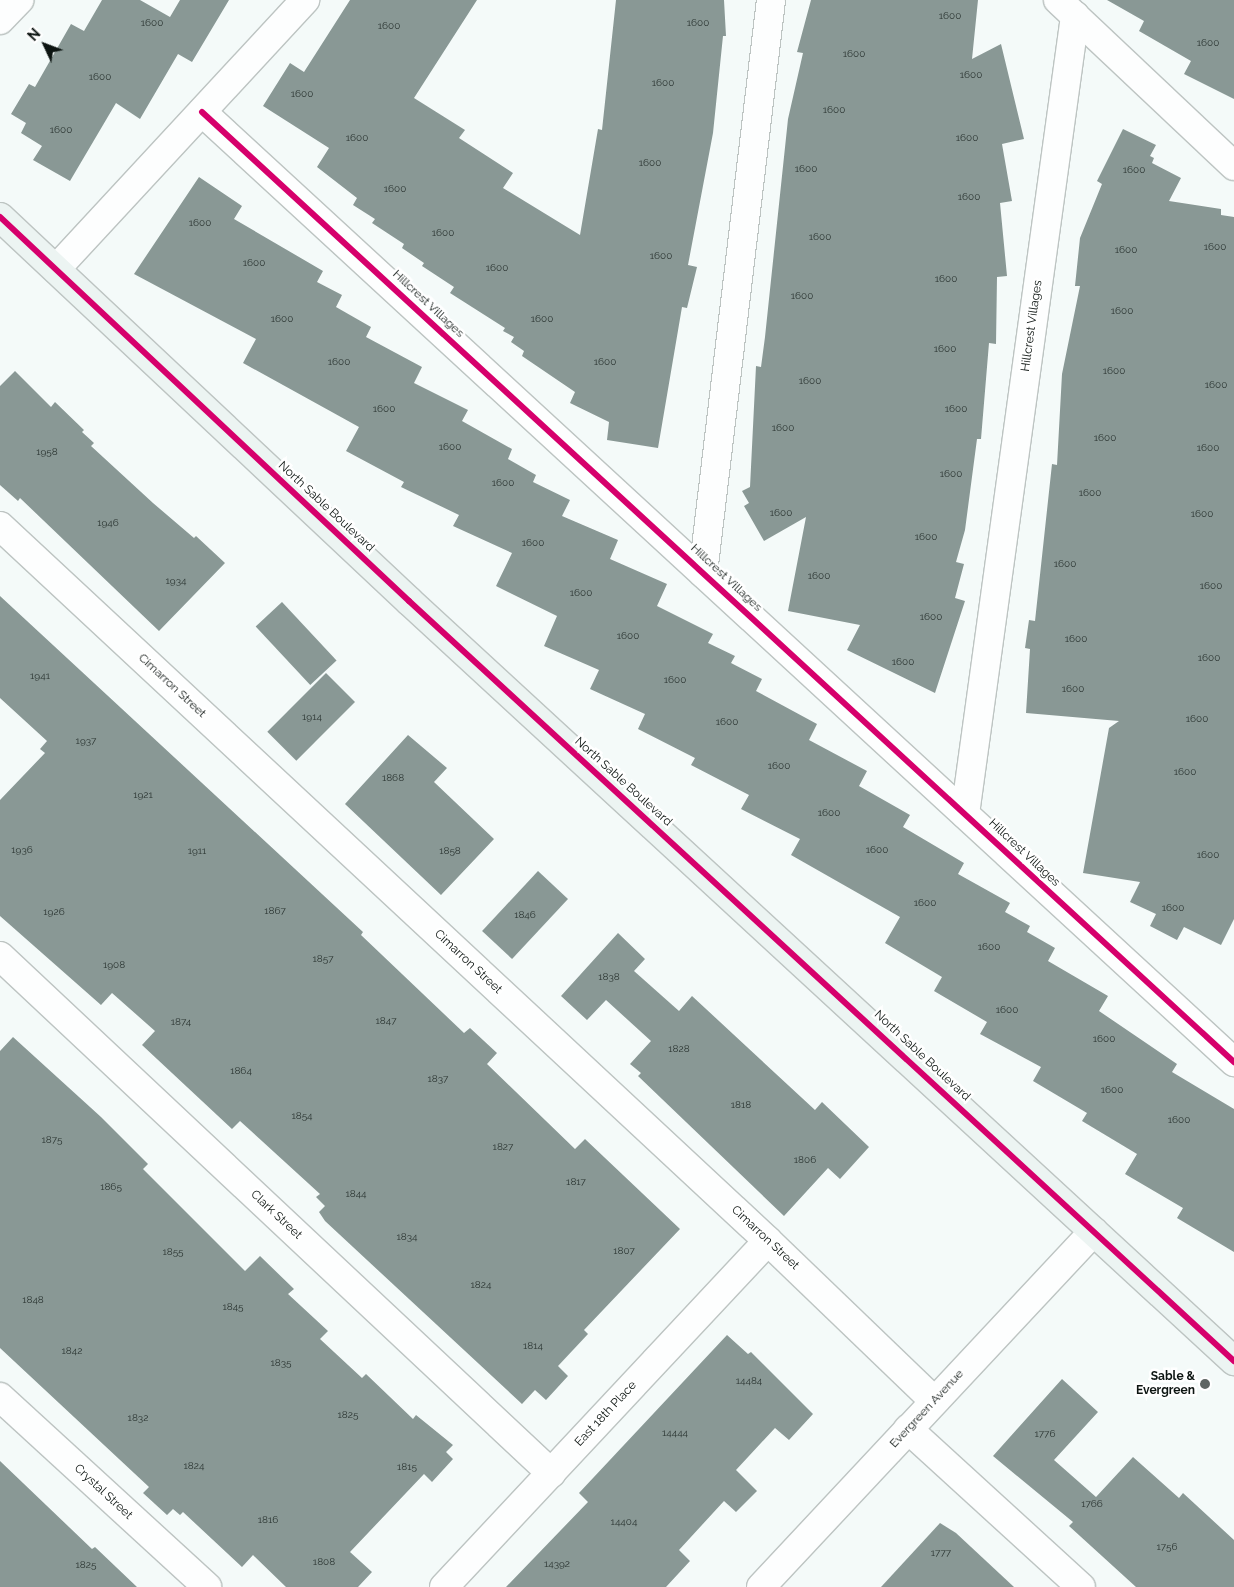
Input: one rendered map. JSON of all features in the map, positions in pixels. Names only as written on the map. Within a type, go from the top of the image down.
[{"type":"street","points":[[0,20],[19,0]]},
{"type":"street","points":[[56,269],[304,0]]},
{"type":"street","name":"Hillcrest Villages","points":[[703,573],[771,0]]},
{"type":"street","name":"Hillcrest Villages","points":[[965,814],[1067,8]]},
{"type":"street","name":"Hillcrest Villages","points":[[1067,8],[1234,166]]},
{"type":"street","name":"Hillcrest Villages","points":[[202,112],[1234,1062]]},
{"type":"street","name":"North Sable Boulevard","points":[[0,217],[416,608],[1234,1361]]},
{"type":"street","name":"Cimarron Street","points":[[0,526],[768,1241],[934,1401]]},
{"type":"street","name":"Clark Street","points":[[0,956],[551,1473]]},
{"type":"street","name":"Evergreen Avenue","points":[[761,1587],[1094,1231]]},
{"type":"street","name":"East 18th Place","points":[[444,1587],[768,1241]]},
{"type":"street","name":"Crystal Street","points":[[0,1397],[207,1587]]},
{"type":"street","points":[[908,1429],[1081,1587]]},
{"type":"building","points":[[102,0],[140,0],[170,17],[180,0],[229,0],[192,62],[178,54],[140,119],[116,103],[70,181],[33,160],[42,146],[21,133],[26,123],[11,114],[29,84],[35,87],[71,24],[84,31]]},
{"type":"building","points":[[350,0],[477,0],[414,98],[465,130],[459,138],[513,173],[503,188],[580,235],[598,129],[602,130],[616,0],[724,0],[726,36],[723,36],[713,133],[688,265],[697,267],[687,308],[682,307],[658,448],[607,440],[609,422],[570,403],[575,392],[522,356],[524,351],[511,342],[514,337],[503,331],[505,328],[450,293],[454,287],[422,266],[424,263],[402,248],[404,244],[372,223],[375,219],[353,205],[357,198],[317,167],[329,148],[263,106],[290,63],[304,72]]},
{"type":"building","points":[[811,0],[978,0],[972,59],[1001,44],[1024,139],[1002,144],[1012,201],[1000,203],[1007,276],[997,277],[996,344],[989,343],[981,439],[977,439],[965,530],[956,562],[964,564],[955,598],[965,601],[935,693],[847,650],[860,625],[788,611],[806,517],[764,541],[744,506],[749,503],[742,491],[750,487],[756,366],[761,367],[765,337],[788,119],[803,53],[797,52]]},
{"type":"building","points":[[1107,0],[1234,0],[1234,99],[1184,74],[1191,61],[1139,31],[1144,21]]},
{"type":"building","points":[[1123,129],[1156,145],[1150,156],[1154,158],[1152,163],[1181,178],[1169,201],[1221,209],[1221,215],[1234,217],[1234,919],[1221,945],[1184,927],[1177,940],[1150,926],[1156,914],[1130,902],[1140,882],[1083,873],[1109,728],[1119,721],[1026,713],[1030,649],[1025,648],[1029,620],[1035,621],[1052,464],[1057,465],[1062,374],[1080,286],[1075,286],[1080,238],[1102,184],[1097,181]]},
{"type":"building","points":[[199,177],[242,206],[234,219],[323,271],[317,282],[342,295],[336,307],[371,327],[366,337],[422,367],[414,383],[468,410],[462,421],[512,449],[508,459],[536,475],[533,482],[570,500],[562,516],[618,540],[610,559],[667,584],[657,606],[713,634],[708,643],[735,656],[731,663],[762,679],[756,691],[817,724],[809,740],[867,771],[859,786],[910,815],[903,827],[964,863],[958,874],[1010,903],[1005,912],[1030,926],[1027,932],[1055,948],[1048,961],[1108,996],[1099,1011],[1177,1064],[1172,1072],[1234,1109],[1234,1252],[1177,1218],[1183,1208],[1125,1174],[1137,1154],[1082,1121],[1087,1113],[1033,1081],[1041,1067],[980,1034],[987,1022],[934,991],[942,977],[885,943],[900,917],[791,855],[800,839],[741,809],[749,795],[691,765],[695,758],[638,729],[645,714],[590,689],[599,670],[544,646],[557,616],[496,586],[512,553],[453,526],[459,515],[401,487],[404,482],[346,451],[359,427],[243,363],[256,339],[134,274]]},
{"type":"building","points":[[15,371],[51,407],[55,402],[84,430],[82,432],[94,443],[91,446],[153,503],[194,538],[196,536],[225,563],[159,631],[20,498],[18,501],[0,485],[0,386]]},
{"type":"building","points":[[0,596],[363,932],[361,935],[464,1033],[470,1028],[497,1053],[487,1064],[575,1149],[585,1139],[680,1229],[584,1330],[588,1334],[558,1366],[568,1376],[546,1400],[535,1390],[522,1404],[325,1221],[319,1212],[325,1206],[316,1197],[320,1194],[240,1121],[232,1129],[142,1045],[155,1031],[112,993],[101,1005],[0,916],[0,800],[45,753],[40,749],[47,741],[0,698]]},
{"type":"building","points":[[282,602],[337,661],[310,685],[256,627]]},
{"type":"building","points":[[326,673],[355,702],[296,761],[267,732]]},
{"type":"building","points":[[408,735],[447,768],[434,782],[494,839],[441,895],[345,804]]},
{"type":"building","points":[[538,871],[568,899],[512,959],[482,931]]},
{"type":"building","points":[[618,933],[645,959],[634,971],[679,1011],[692,996],[815,1110],[822,1102],[869,1147],[840,1179],[828,1168],[784,1216],[638,1076],[641,1073],[630,1064],[651,1041],[606,1000],[587,1020],[561,996]]},
{"type":"building","points":[[13,1037],[101,1117],[148,1164],[143,1169],[245,1271],[260,1256],[294,1289],[288,1294],[328,1331],[320,1339],[362,1378],[366,1374],[413,1419],[416,1415],[453,1445],[446,1452],[453,1459],[432,1482],[424,1474],[350,1552],[372,1572],[358,1587],[286,1587],[253,1555],[242,1567],[183,1512],[180,1515],[173,1509],[167,1515],[143,1493],[149,1487],[0,1348],[0,1051]]},
{"type":"building","points":[[727,1335],[748,1354],[751,1352],[813,1414],[789,1440],[775,1428],[736,1470],[757,1491],[736,1512],[724,1501],[679,1550],[690,1561],[666,1587],[506,1587],[588,1502],[579,1493]]},
{"type":"building","points":[[1062,1379],[1098,1412],[1054,1460],[1096,1497],[1133,1457],[1179,1498],[1183,1493],[1234,1540],[1234,1587],[1136,1587],[1069,1526],[1073,1522],[993,1456]]},
{"type":"building","points":[[0,1461],[92,1549],[95,1547],[137,1587],[0,1587]]},
{"type":"building","points":[[940,1523],[956,1533],[1014,1587],[881,1587]]},
{"type":"cycle path","points":[[202,112],[1234,1062]]},
{"type":"cycle path","points":[[0,217],[409,601],[1234,1361]]},
{"type":"place","name":"Sable & Evergreen","points":[[1205,1384]]}]
